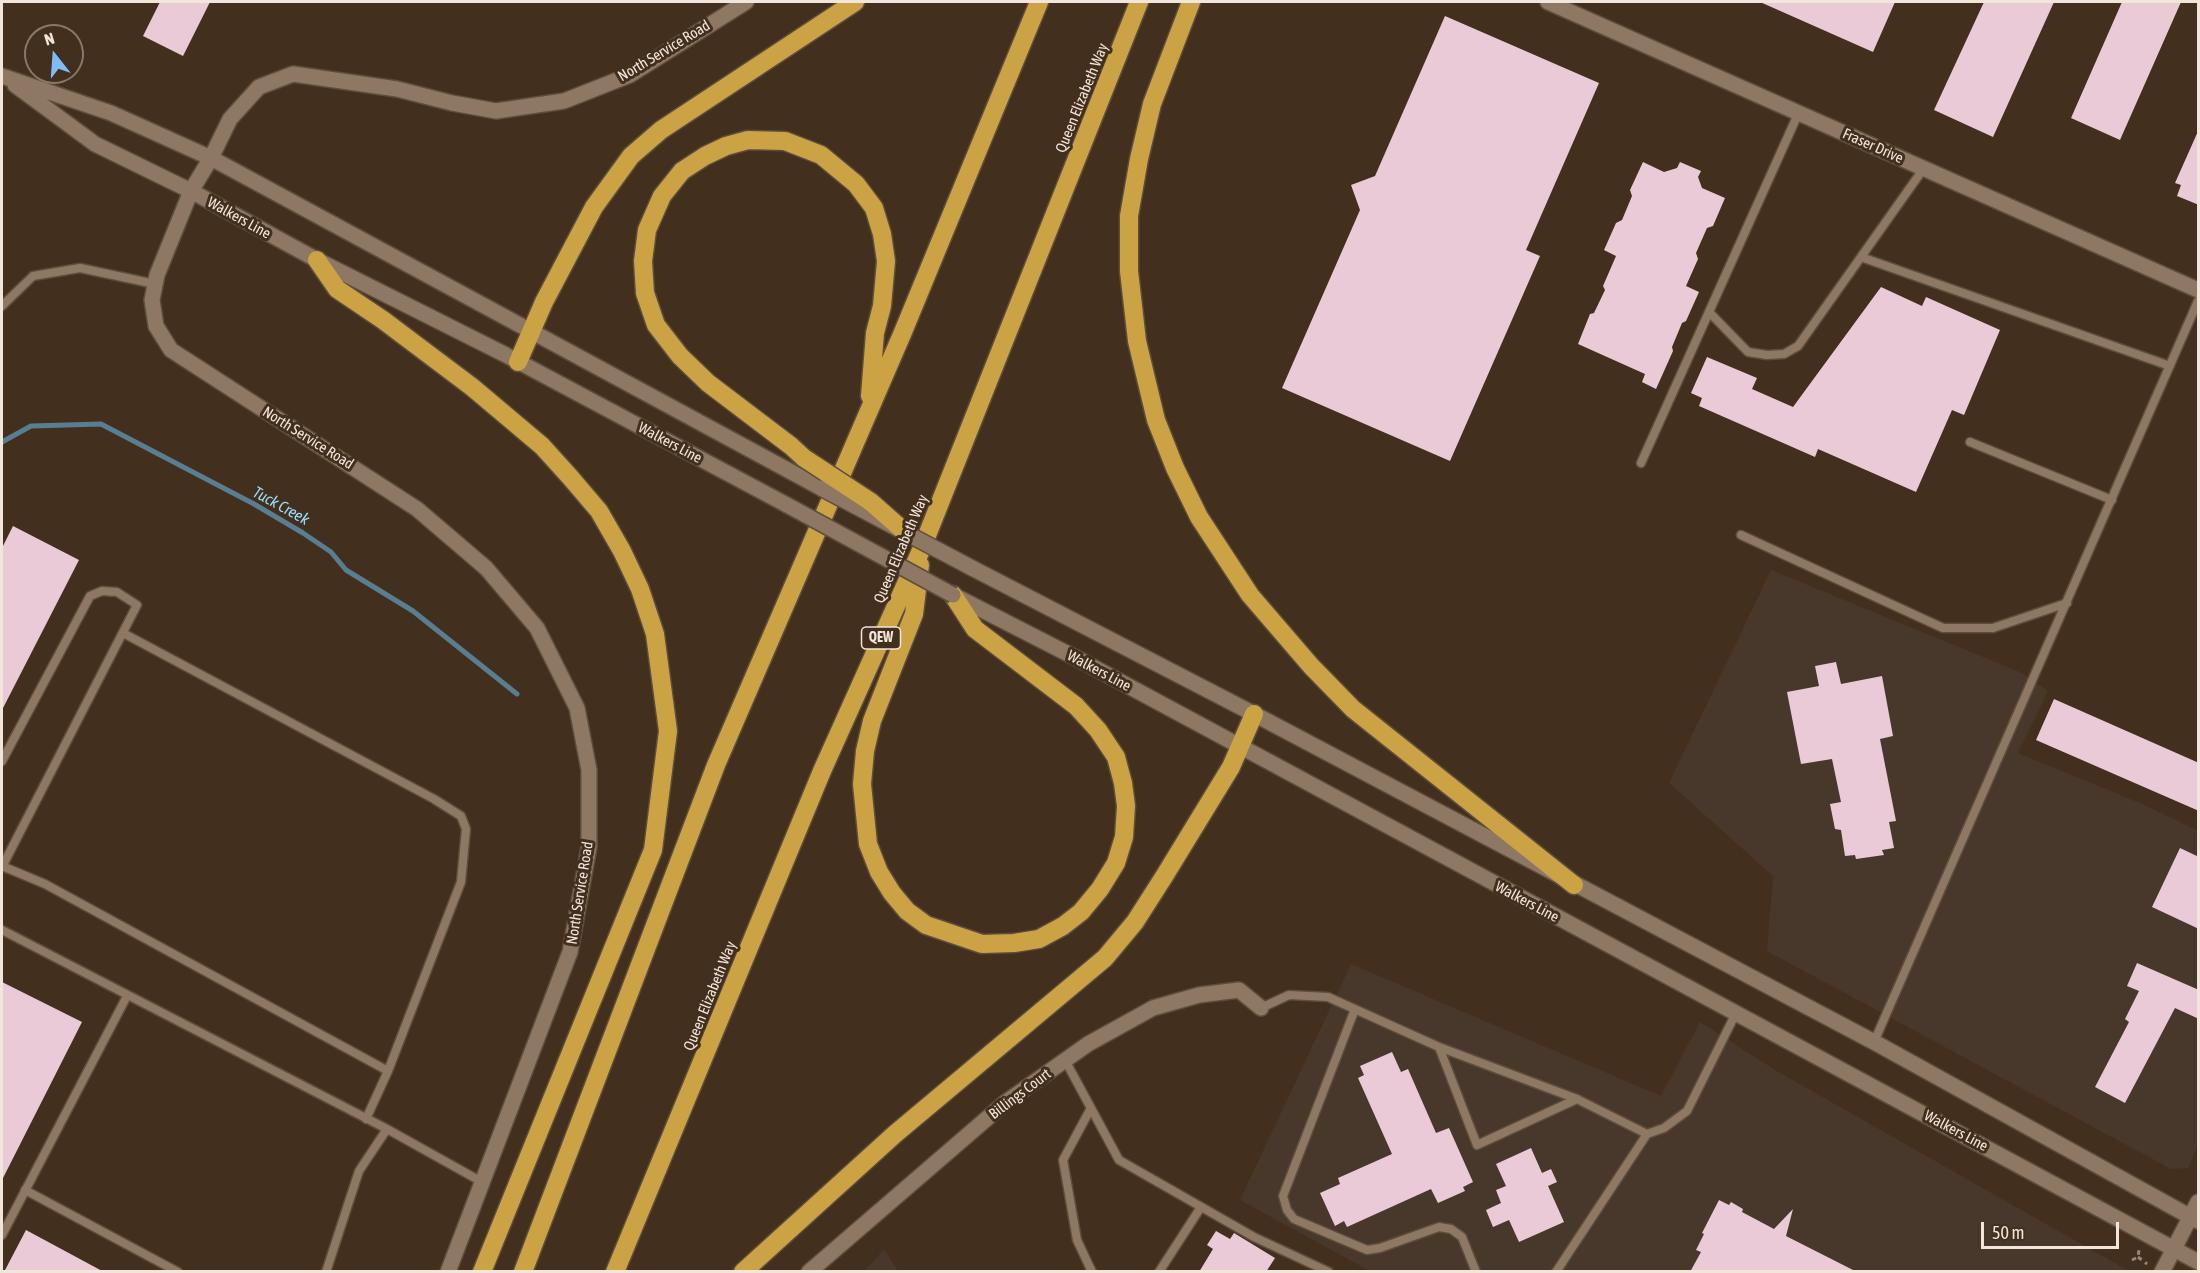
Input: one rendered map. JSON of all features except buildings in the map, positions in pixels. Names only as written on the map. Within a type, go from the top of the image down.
[{"type":"highway","points":[[518,362],[531,331],[594,207],[631,156],[661,130],[855,2]]},
{"type":"highway","points":[[716,765],[903,332],[1039,2]]},
{"type":"highway","name":"Queen Elizabeth Way","points":[[615,1272],[822,771],[922,548],[1139,2]]},
{"type":"highway","points":[[1191,2],[1152,104],[1138,159],[1129,216],[1129,271],[1137,341],[1156,420],[1175,468],[1199,517],[1250,595],[1311,666],[1353,709],[1574,885]]},
{"type":"highway","points":[[523,1272],[716,765],[870,397],[875,333],[882,306],[886,261],[882,234],[874,208],[856,184],[821,155],[785,141],[748,140],[726,146],[705,156],[682,171],[662,196],[647,230],[643,261],[645,293],[656,325],[680,356],[708,383],[804,458],[871,502],[905,532]]},
{"type":"highway","points":[[317,260],[337,289],[383,320],[472,387],[542,446],[599,511],[640,588],[655,634],[668,731],[653,850],[482,1272]]},
{"type":"highway","points":[[922,548],[914,614],[872,721],[865,751],[862,784],[863,813],[868,843],[879,872],[892,893],[907,911],[926,925],[981,944],[1014,943],[1038,939],[1063,926],[1081,912],[1101,889],[1116,863],[1124,837],[1126,806],[1123,783],[1116,757],[1098,730],[1076,706],[975,629],[953,595]]},
{"type":"highway","points":[[743,1272],[895,1134],[1105,958],[1135,922],[1159,885],[1231,767],[1254,714]]},
{"type":"main road","name":"North Service Road","points":[[448,1272],[570,952],[589,847],[589,771],[577,708],[537,628],[486,568],[417,509],[171,350],[156,326],[152,300],[156,275],[191,191],[211,158],[230,119],[259,87],[278,78],[293,74],[338,80],[397,89],[496,111],[564,101],[630,75],[746,2]]},
{"type":"main road","name":"Fraser Drive","points":[[1548,2],[2199,290]]},
{"type":"main road","name":"Walkers Line","points":[[2,76],[111,112],[211,158],[821,488],[1874,1042],[2195,1219]]},
{"type":"main road","name":"Walkers Line","points":[[2,76],[95,144],[191,191],[317,260],[518,362],[953,595],[1080,660],[1735,1015],[1785,1039],[2175,1248],[2199,1265]]},
{"type":"main road","name":"Billings Court","points":[[809,1272],[1006,1102],[1088,1044],[1153,1008],[1198,994],[1239,990],[1261,1008]]},
{"type":"main road","points":[[2162,1272],[2195,1219],[2199,1202]]},
{"type":"main road","points":[[2196,1272],[2199,1265]]},
{"type":"lane","points":[[1641,463],[1798,112]]},
{"type":"lane","points":[[1709,312],[1748,352],[1767,355],[1784,354],[1798,346],[1924,168]]},
{"type":"lane","points":[[1861,257],[2170,366]]},
{"type":"lane","points":[[2,306],[33,276],[80,268],[155,284]]},
{"type":"lane","points":[[1874,1042],[2199,301]]},
{"type":"lane","points":[[1970,442],[2112,500]]},
{"type":"lane","points":[[1741,535],[1943,628],[1994,628],[2067,603]]},
{"type":"lane","points":[[2,761],[90,596],[102,591],[117,592],[137,605],[2,866],[45,884],[387,1071]]},
{"type":"lane","points":[[123,633],[434,799],[461,816],[466,829],[461,882],[366,1119]]},
{"type":"lane","points":[[2,930],[387,1129],[482,1182]]},
{"type":"lane","points":[[1261,1008],[1289,995],[1328,997],[1439,1047],[1577,1099],[1647,1134]]},
{"type":"lane","points":[[2,1235],[127,996]]},
{"type":"lane","points":[[1355,1009],[1283,1196],[1287,1210],[1294,1219],[1367,1250],[1380,1248],[1439,1227],[1451,1229],[1462,1237],[1476,1272]]},
{"type":"lane","points":[[1556,1272],[1647,1134],[1664,1128],[1687,1111],[1735,1015]]},
{"type":"lane","points":[[1439,1047],[1477,1145],[1577,1099]]},
{"type":"lane","points":[[1065,1060],[1119,1160],[1254,1237],[1329,1272]]},
{"type":"lane","points":[[1091,1108],[1064,1160],[1077,1240],[1092,1272]]},
{"type":"lane","points":[[326,1272],[359,1171],[387,1129]]},
{"type":"lane","points":[[24,1190],[178,1272]]},
{"type":"lane","points":[[1159,1272],[1201,1207]]},
{"type":"path","points":[[2138,1257],[2139,1250]]},
{"type":"path","points":[[2132,1260],[2138,1257]]},
{"type":"path","points":[[2138,1257],[2147,1264]]},
{"type":"shaded area","points":[[1771,570],[2022,673],[2048,691],[2018,753],[2147,806],[2198,831],[2198,1146],[2188,1168],[2171,1169],[1767,951],[1773,876],[1669,783]]},
{"type":"shaded area","points":[[1351,964],[1661,1096],[1700,1022],[1775,1070],[2127,1270],[2126,1272],[1370,1271],[1240,1200]]},
{"type":"shaded area","points":[[884,1249],[898,1271],[865,1271]]},
{"type":"waterway","name":"Tuck Creek","points":[[2,442],[31,426],[101,424],[254,504],[303,533],[331,552],[346,570],[413,611],[517,694]]}]
